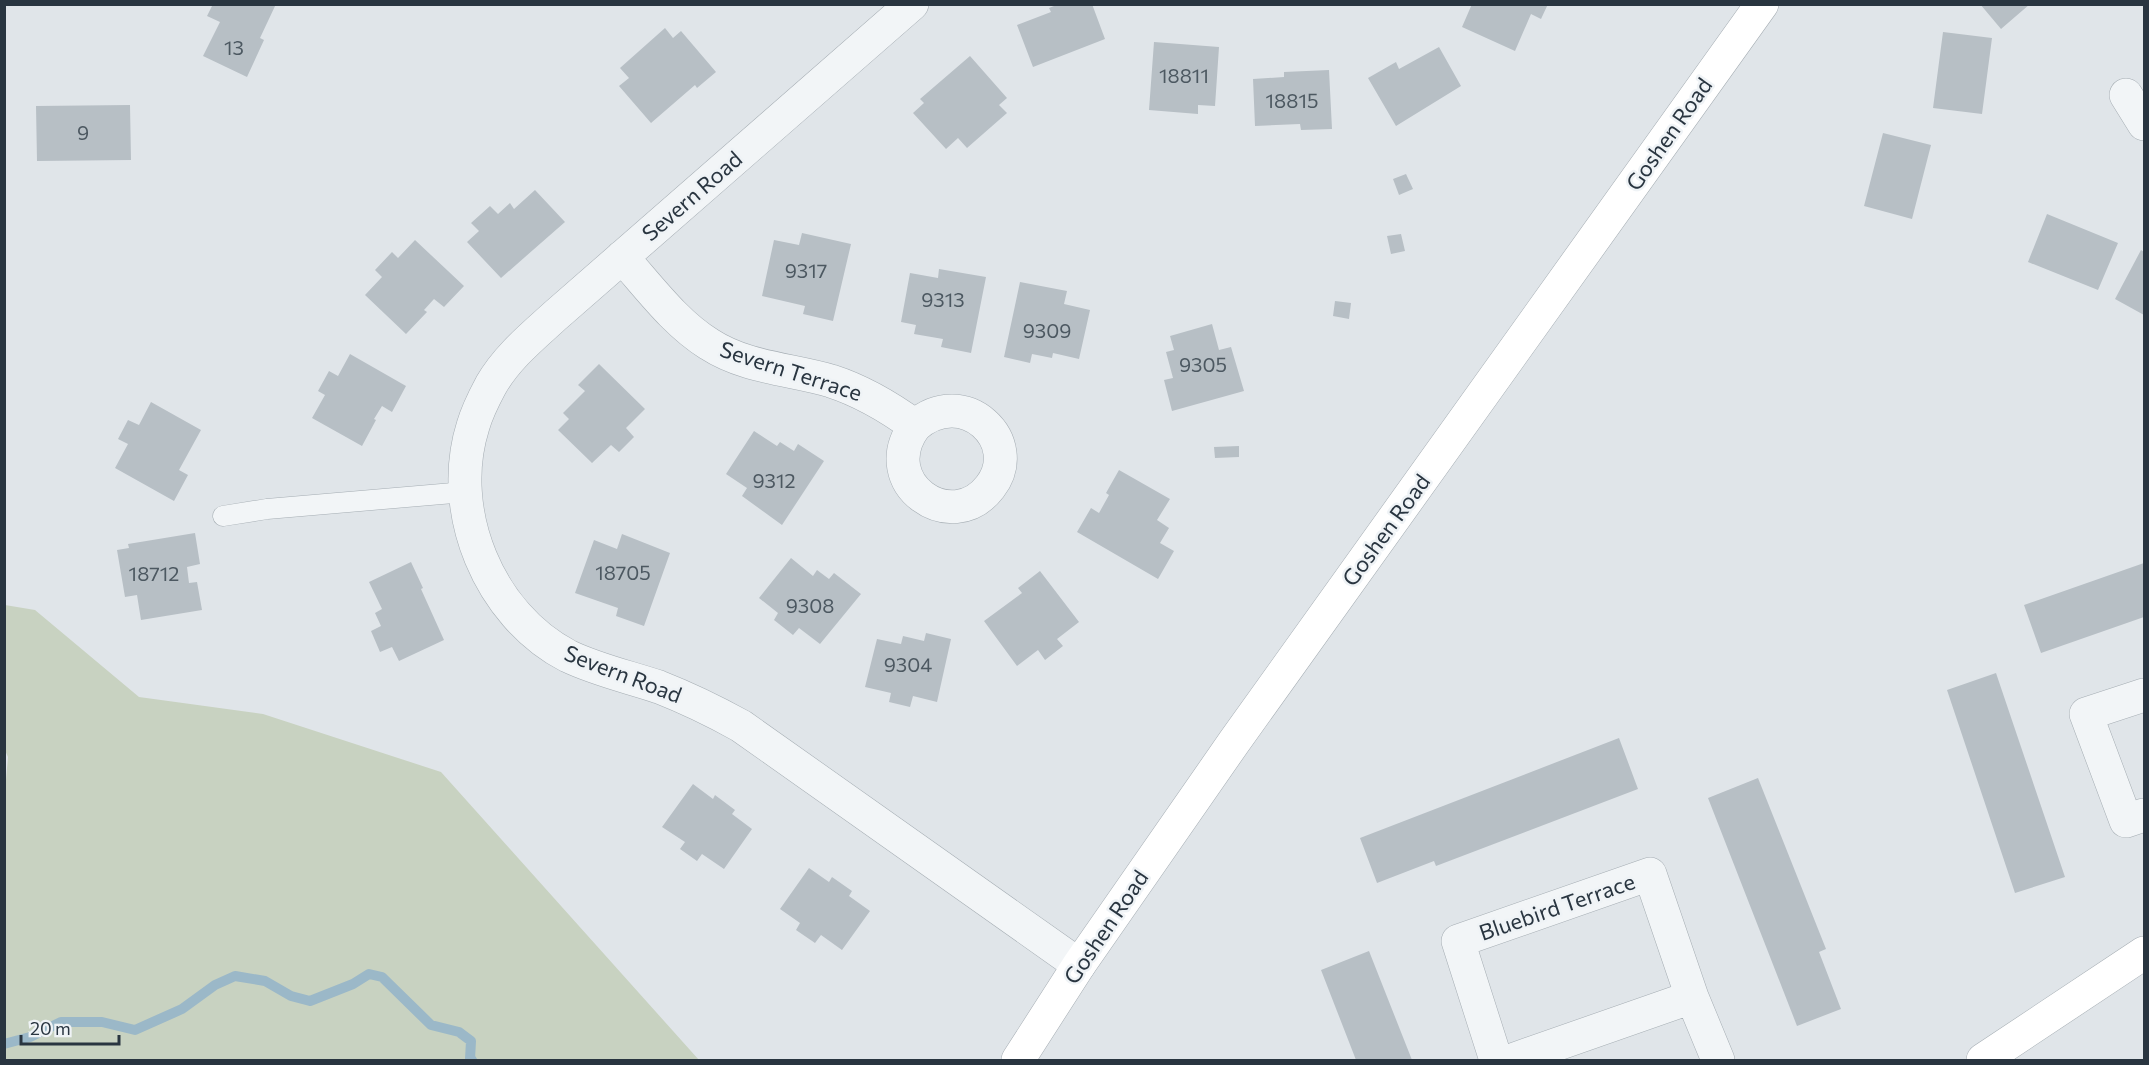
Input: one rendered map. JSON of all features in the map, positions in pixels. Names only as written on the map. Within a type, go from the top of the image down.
[{"type":"street","name":"Severn Road","points":[[912,4],[622,257],[507,362],[493,382],[473,426],[468,449],[465,492],[472,534],[484,567],[500,593],[521,620],[543,639],[568,656],[700,704],[741,726],[1079,965]]},
{"type":"street","name":"Goshen Road","points":[[1018,1060],[1079,965],[1234,742],[1762,4]]},
{"type":"street","points":[[2126,95],[2145,124]]},
{"type":"street","name":"Severn Terrace","points":[[622,257],[683,323],[710,345],[754,364],[830,381],[866,395],[915,426]]},
{"type":"street","points":[[2145,695],[2086,714],[2126,821],[2145,814]]},
{"type":"street","name":"Bluebird Terrace","points":[[1496,1060],[1458,941],[1650,874],[1692,997],[1718,1060]]},
{"type":"street","points":[[1983,1060],[2145,953]]},
{"type":"street","points":[[1512,1060],[1692,997]]},
{"type":"lane","points":[[223,516],[267,508],[465,492]]},
{"type":"green space","points":[[5,605],[35,610],[139,697],[263,714],[441,772],[699,1060],[5,1060],[4,802],[8,757],[4,748]]},
{"type":"building","points":[[213,4],[276,4],[260,38],[264,40],[247,77],[203,56],[220,22],[207,16]]},
{"type":"building","points":[[1059,4],[1092,4],[1105,39],[1033,67],[1017,25],[1051,12],[1049,8]]},
{"type":"building","points":[[1472,4],[1548,4],[1541,19],[1531,14],[1515,51],[1462,27]]},
{"type":"building","points":[[1980,4],[2030,4],[2001,29]]},
{"type":"building","points":[[665,28],[673,38],[681,31],[716,72],[697,88],[695,85],[651,123],[619,86],[629,78],[620,68]]},
{"type":"building","points":[[1943,32],[1992,38],[1982,114],[1933,108]]},
{"type":"building","points":[[1154,42],[1219,47],[1215,106],[1198,105],[1198,114],[1149,110]]},
{"type":"building","points":[[1439,47],[1461,86],[1396,126],[1368,78],[1396,62],[1399,69]]},
{"type":"building","points":[[970,56],[1007,98],[999,105],[1007,113],[967,148],[958,138],[946,149],[913,113],[924,103],[920,99]]},
{"type":"building","points":[[1329,70],[1332,129],[1301,130],[1300,124],[1255,126],[1253,79],[1284,77],[1284,72]]},
{"type":"building","points":[[130,105],[131,160],[37,161],[36,106]]},
{"type":"building","points":[[1883,133],[1931,145],[1912,219],[1864,206]]},
{"type":"building","points":[[1406,174],[1413,189],[1399,195],[1393,179]]},
{"type":"building","points":[[535,190],[565,222],[501,278],[467,242],[479,231],[471,223],[490,206],[498,214],[510,203],[514,209]]},
{"type":"building","points":[[2047,214],[2118,243],[2098,290],[2028,262]]},
{"type":"building","points":[[802,233],[851,244],[833,321],[803,314],[805,306],[762,296],[774,240],[799,245]]},
{"type":"building","points":[[1401,234],[1405,251],[1391,254],[1387,236]]},
{"type":"building","points":[[415,240],[464,286],[444,307],[434,299],[424,310],[427,312],[406,334],[365,295],[382,277],[375,270],[392,252],[398,258]]},
{"type":"building","points":[[2141,250],[2144,252],[2144,315],[2115,299]]},
{"type":"building","points":[[939,269],[986,277],[971,353],[941,347],[943,339],[914,334],[916,325],[901,322],[910,273],[938,278]]},
{"type":"building","points":[[1020,282],[1067,291],[1064,304],[1090,310],[1079,359],[1053,353],[1052,358],[1032,354],[1030,363],[1004,357]]},
{"type":"building","points":[[1335,301],[1351,303],[1349,319],[1333,316]]},
{"type":"building","points":[[1212,324],[1219,350],[1231,347],[1244,391],[1172,411],[1164,380],[1173,378],[1166,352],[1174,350],[1170,336]]},
{"type":"building","points":[[350,354],[406,386],[392,412],[382,406],[362,446],[312,418],[325,395],[318,391],[329,371],[338,376]]},
{"type":"building","points":[[599,364],[645,409],[626,428],[634,437],[619,452],[611,445],[592,463],[558,430],[569,419],[563,413],[585,391],[578,385]]},
{"type":"building","points":[[151,402],[201,430],[179,470],[188,475],[174,501],[115,468],[128,444],[118,439],[128,420],[139,425]]},
{"type":"building","points":[[754,431],[777,446],[780,442],[794,451],[798,444],[824,461],[782,525],[742,496],[747,488],[726,474]]},
{"type":"building","points":[[1239,446],[1239,457],[1215,458],[1214,447]]},
{"type":"building","points":[[1119,470],[1170,499],[1157,520],[1169,528],[1160,543],[1174,551],[1158,579],[1077,532],[1091,508],[1099,513],[1109,495],[1106,493]]},
{"type":"building","points":[[195,533],[200,564],[187,567],[189,583],[197,582],[202,610],[141,620],[137,595],[125,597],[117,550],[129,548],[128,544]]},
{"type":"building","points":[[622,534],[670,553],[644,626],[616,616],[618,608],[575,593],[594,540],[617,549]]},
{"type":"building","points":[[791,558],[813,576],[817,570],[829,579],[834,573],[861,594],[820,644],[799,628],[793,635],[774,620],[778,613],[759,598]]},
{"type":"building","points":[[411,562],[444,640],[399,661],[392,647],[380,652],[371,631],[381,626],[375,613],[382,609],[369,582]]},
{"type":"building","points":[[2144,563],[2144,617],[2041,653],[2024,605]]},
{"type":"building","points":[[1040,571],[1079,622],[1057,639],[1063,646],[1045,660],[1038,650],[1017,666],[984,621],[1022,593],[1018,588]]},
{"type":"building","points":[[926,633],[951,639],[937,702],[913,696],[910,707],[889,702],[891,693],[865,687],[877,639],[901,644],[903,636],[924,641]]},
{"type":"building","points":[[1996,673],[2065,877],[2015,893],[1947,690]]},
{"type":"building","points":[[1619,738],[1638,789],[1436,866],[1434,861],[1377,883],[1360,838]]},
{"type":"building","points":[[1758,778],[1826,949],[1819,952],[1841,1009],[1797,1026],[1708,798]]},
{"type":"building","points":[[693,784],[713,799],[715,795],[735,810],[732,814],[752,829],[724,869],[702,854],[697,861],[680,849],[685,842],[662,827]]},
{"type":"building","points":[[809,868],[829,882],[832,877],[852,891],[849,896],[870,911],[842,950],[821,935],[815,943],[796,930],[800,923],[780,909]]},
{"type":"building","points":[[1369,951],[1412,1060],[1356,1060],[1321,970]]},
{"type":"waterway","points":[[4,1044],[30,1037],[61,1022],[102,1022],[135,1030],[182,1009],[215,985],[235,976],[265,981],[291,996],[310,1001],[353,984],[369,974],[382,977],[431,1025],[459,1032],[471,1041],[470,1059],[472,1060]]}]
